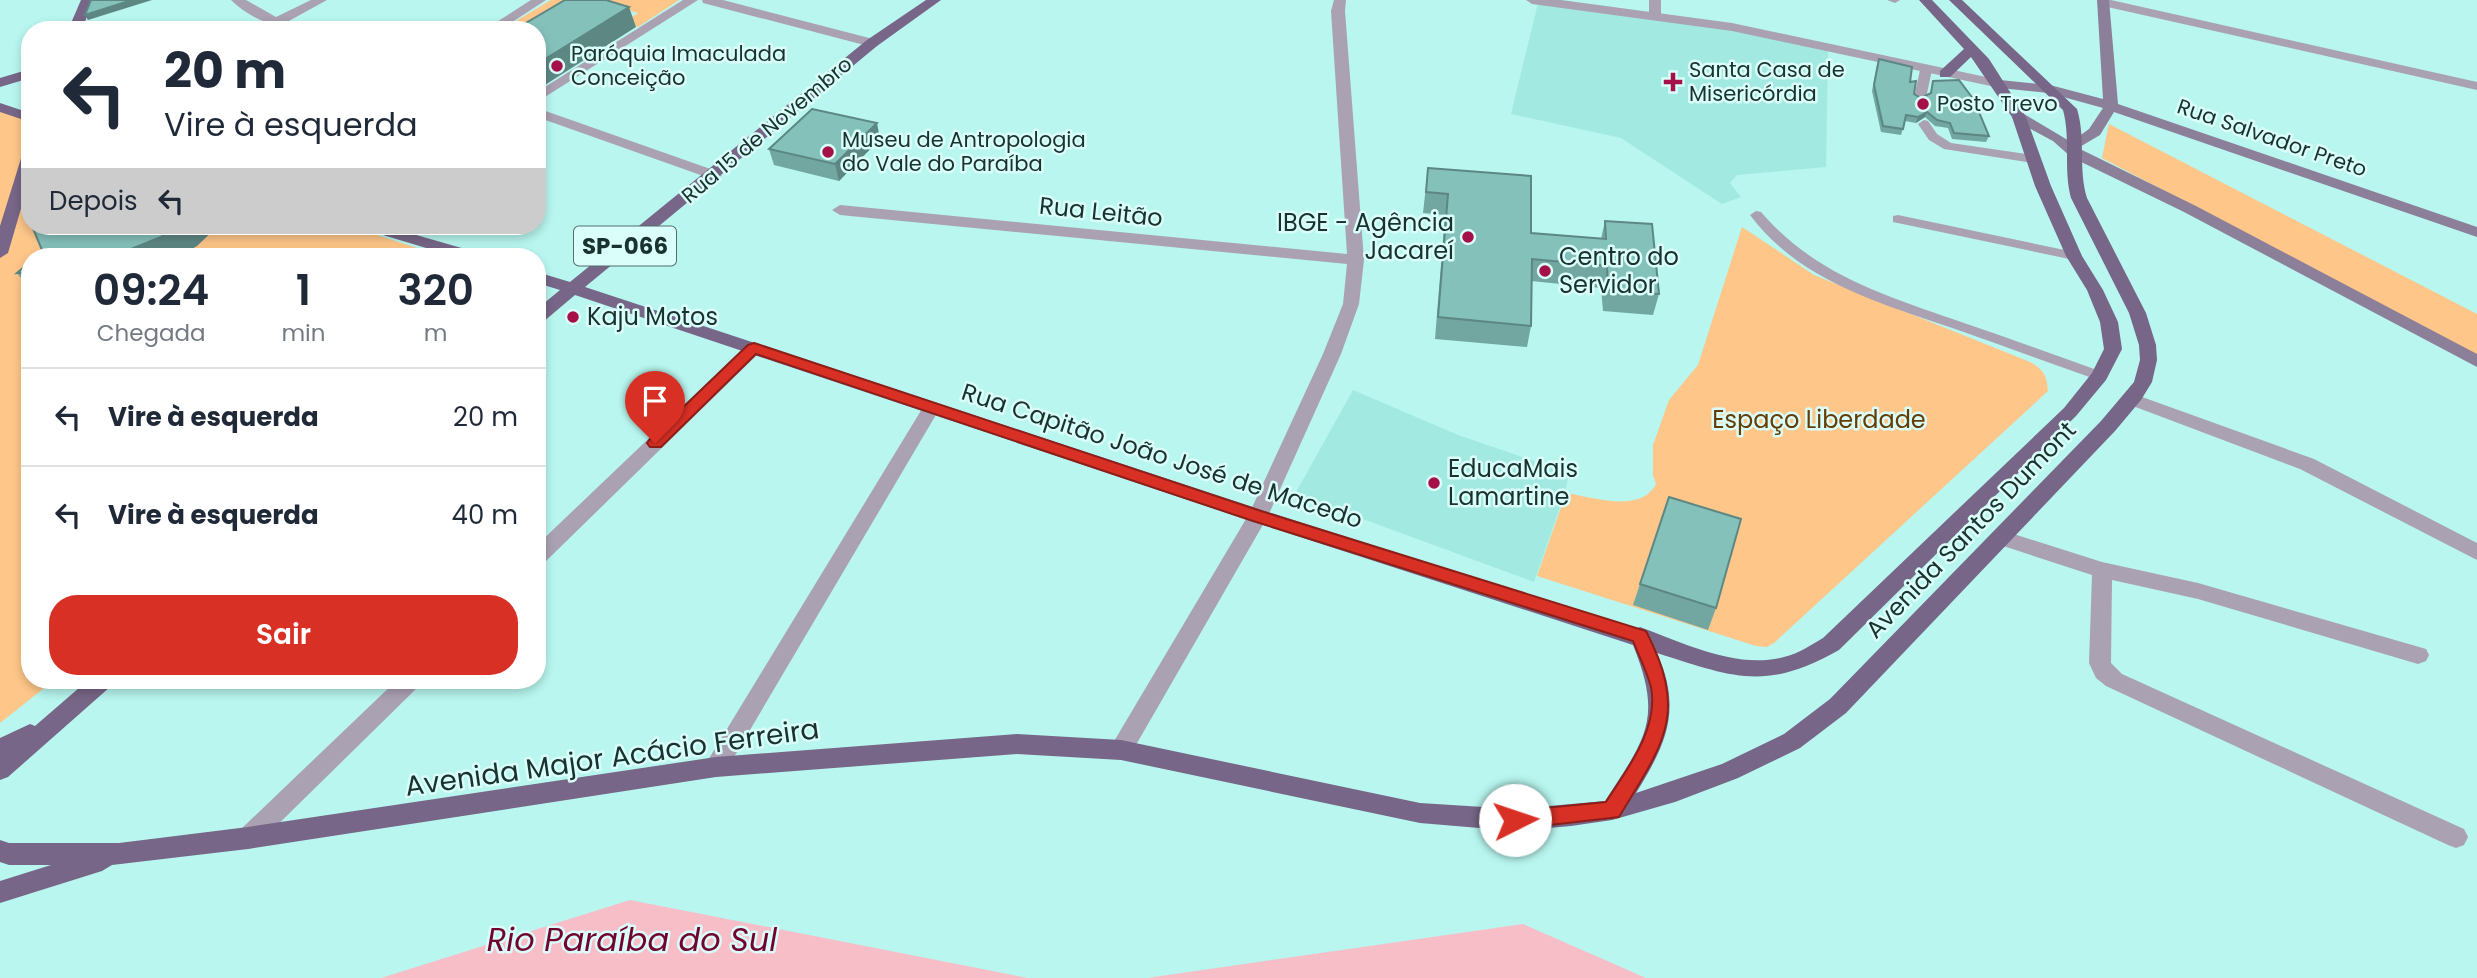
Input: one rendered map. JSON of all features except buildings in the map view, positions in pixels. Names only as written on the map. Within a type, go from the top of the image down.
[{"type":"main road","points":[[79,21],[87,0]]},
{"type":"main road","name":"Rua 15 de Novembro","points":[[546,310],[714,175],[872,43],[934,0]]},
{"type":"main road","name":"Avenida Santos Dumont","points":[[1773,670],[1798,664],[1831,645],[2070,412],[2101,376],[2113,349],[2109,322],[2095,290],[2074,256],[2033,159],[2019,117],[2000,84],[1972,49],[1925,0]]},
{"type":"main road","name":"Avenida Santos Dumont","points":[[1612,810],[1708,779],[1791,741],[1838,706],[2131,399],[2146,374],[2148,348],[2134,304],[2106,255],[2078,195],[2074,174],[2076,125],[2070,109],[1955,0]]},
{"type":"main road","points":[[2077,149],[2095,132],[2110,106],[2103,1]]},
{"type":"main road","points":[[1945,74],[1972,49]]},
{"type":"main road","points":[[0,83],[21,76]]},
{"type":"main road","name":"Rua Salvador Preto","points":[[2000,84],[2050,89],[2110,106],[2477,232]]},
{"type":"main road","points":[[0,107],[21,115]]},
{"type":"main road","points":[[2019,117],[2477,361]]},
{"type":"main road","points":[[0,253],[21,181]]},
{"type":"main road","points":[[6,230],[21,218]]},
{"type":"main road","points":[[399,235],[443,248]]},
{"type":"main road","name":"Rua Capitão João José de Macedo","points":[[546,280],[1258,516],[1640,636],[1704,659],[1773,670]]},
{"type":"main road","points":[[1612,810],[1643,759],[1654,736],[1660,714],[1660,688],[1640,636]]},
{"type":"main road","points":[[0,770],[93,689]]},
{"type":"main road","points":[[0,749],[52,723]]},
{"type":"main road","name":"Avenida Major Acácio Ferreira","points":[[0,851],[9,854],[118,855],[248,838],[716,766],[1017,744],[1121,750],[1420,813],[1515,820],[1612,810]]},
{"type":"main road","name":"Avenida Major Acácio Ferreira","points":[[0,892],[118,855]]},
{"type":"street","points":[[237,0],[274,21]]},
{"type":"street","points":[[278,21],[321,0]]},
{"type":"street","points":[[505,21],[540,0]]},
{"type":"street","points":[[546,92],[692,0]]},
{"type":"street","points":[[708,0],[872,43]]},
{"type":"street","points":[[1121,750],[1258,516],[1332,355],[1351,304],[1356,260],[1338,12],[1340,0]]},
{"type":"street","points":[[1532,0],[1732,27],[2000,84]]},
{"type":"street","points":[[1656,0],[1656,16]]},
{"type":"street","points":[[2103,1],[2477,86]]},
{"type":"street","points":[[546,116],[714,175]]},
{"type":"street","name":"Rua Leitão","points":[[841,209],[1356,260]]},
{"type":"street","points":[[546,549],[754,348]]},
{"type":"street","points":[[2131,399],[2308,464],[2477,552]]},
{"type":"street","points":[[716,766],[931,408]]},
{"type":"street","points":[[2001,538],[2102,570],[2197,592],[2418,655]]},
{"type":"street","points":[[2102,570],[2100,663],[2104,672],[2114,680],[2456,837]]},
{"type":"street","points":[[248,838],[402,689]]},
{"type":"lane","points":[[1920,98],[1926,70]]},
{"type":"lane","points":[[1924,124],[1933,137],[1948,146],[2033,159]]},
{"type":"lane","points":[[1756,215],[1769,234],[1792,253],[1827,274],[1870,293],[2101,376]]},
{"type":"lane","points":[[1898,219],[2074,256]]},
{"type":"shaded area","name":"Santa Casa de Misericórdia","points":[[1538,3],[1707,24],[1828,50],[1826,167],[1737,175],[1730,183],[1741,197],[1722,204],[1621,138],[1511,114]]},
{"type":"shaded area","name":"EducaMais Lamartine","points":[[1353,390],[1458,435],[1569,473],[1565,493],[1534,582],[1295,494]]},
{"type":"green space","points":[[551,0],[679,0],[638,27],[623,23],[638,13],[614,6],[546,27],[546,21],[516,21]]},
{"type":"green space","points":[[0,111],[21,118],[21,235],[377,235],[417,248],[21,248],[21,689],[43,689],[0,723]]},
{"type":"green space","points":[[2109,124],[2477,314],[2477,355],[2102,158]]},
{"type":"green space","name":"Espaço Liberdade","points":[[1742,227],[1814,275],[2030,362],[2043,374],[2048,391],[1767,647],[1756,646],[1537,576],[1566,493],[1602,500],[1628,501],[1649,493],[1656,484],[1653,475],[1653,445],[1669,400],[1698,365]]},
{"type":"water","name":"Rio Paraíba do Sul","points":[[630,900],[1028,978],[381,978]]},
{"type":"water","points":[[1523,924],[1646,978],[1147,978]]},
{"type":"place","name":"Paróquia Imaculada Conceição","points":[[557,66]]},
{"type":"place","name":"Santa Casa de Misericórdia","points":[[1673,82]]},
{"type":"place","name":"Posto Trevo","points":[[1923,104]]},
{"type":"place","name":"Museu de Antropologia do Vale do Paraíba","points":[[828,152]]},
{"type":"place","name":"IBGE - Agência Jacareí","points":[[1468,237]]},
{"type":"place","name":"Centro do Servidor","points":[[1545,271]]},
{"type":"place","name":"Kaju Motos","points":[[573,317]]},
{"type":"place","name":"EducaMais Lamartine","points":[[1434,483]]},
{"type":"route","points":[[655,443],[754,348],[1258,516],[1640,636],[1660,688],[1660,714],[1654,736],[1643,759],[1612,810],[1515,820]]}]
